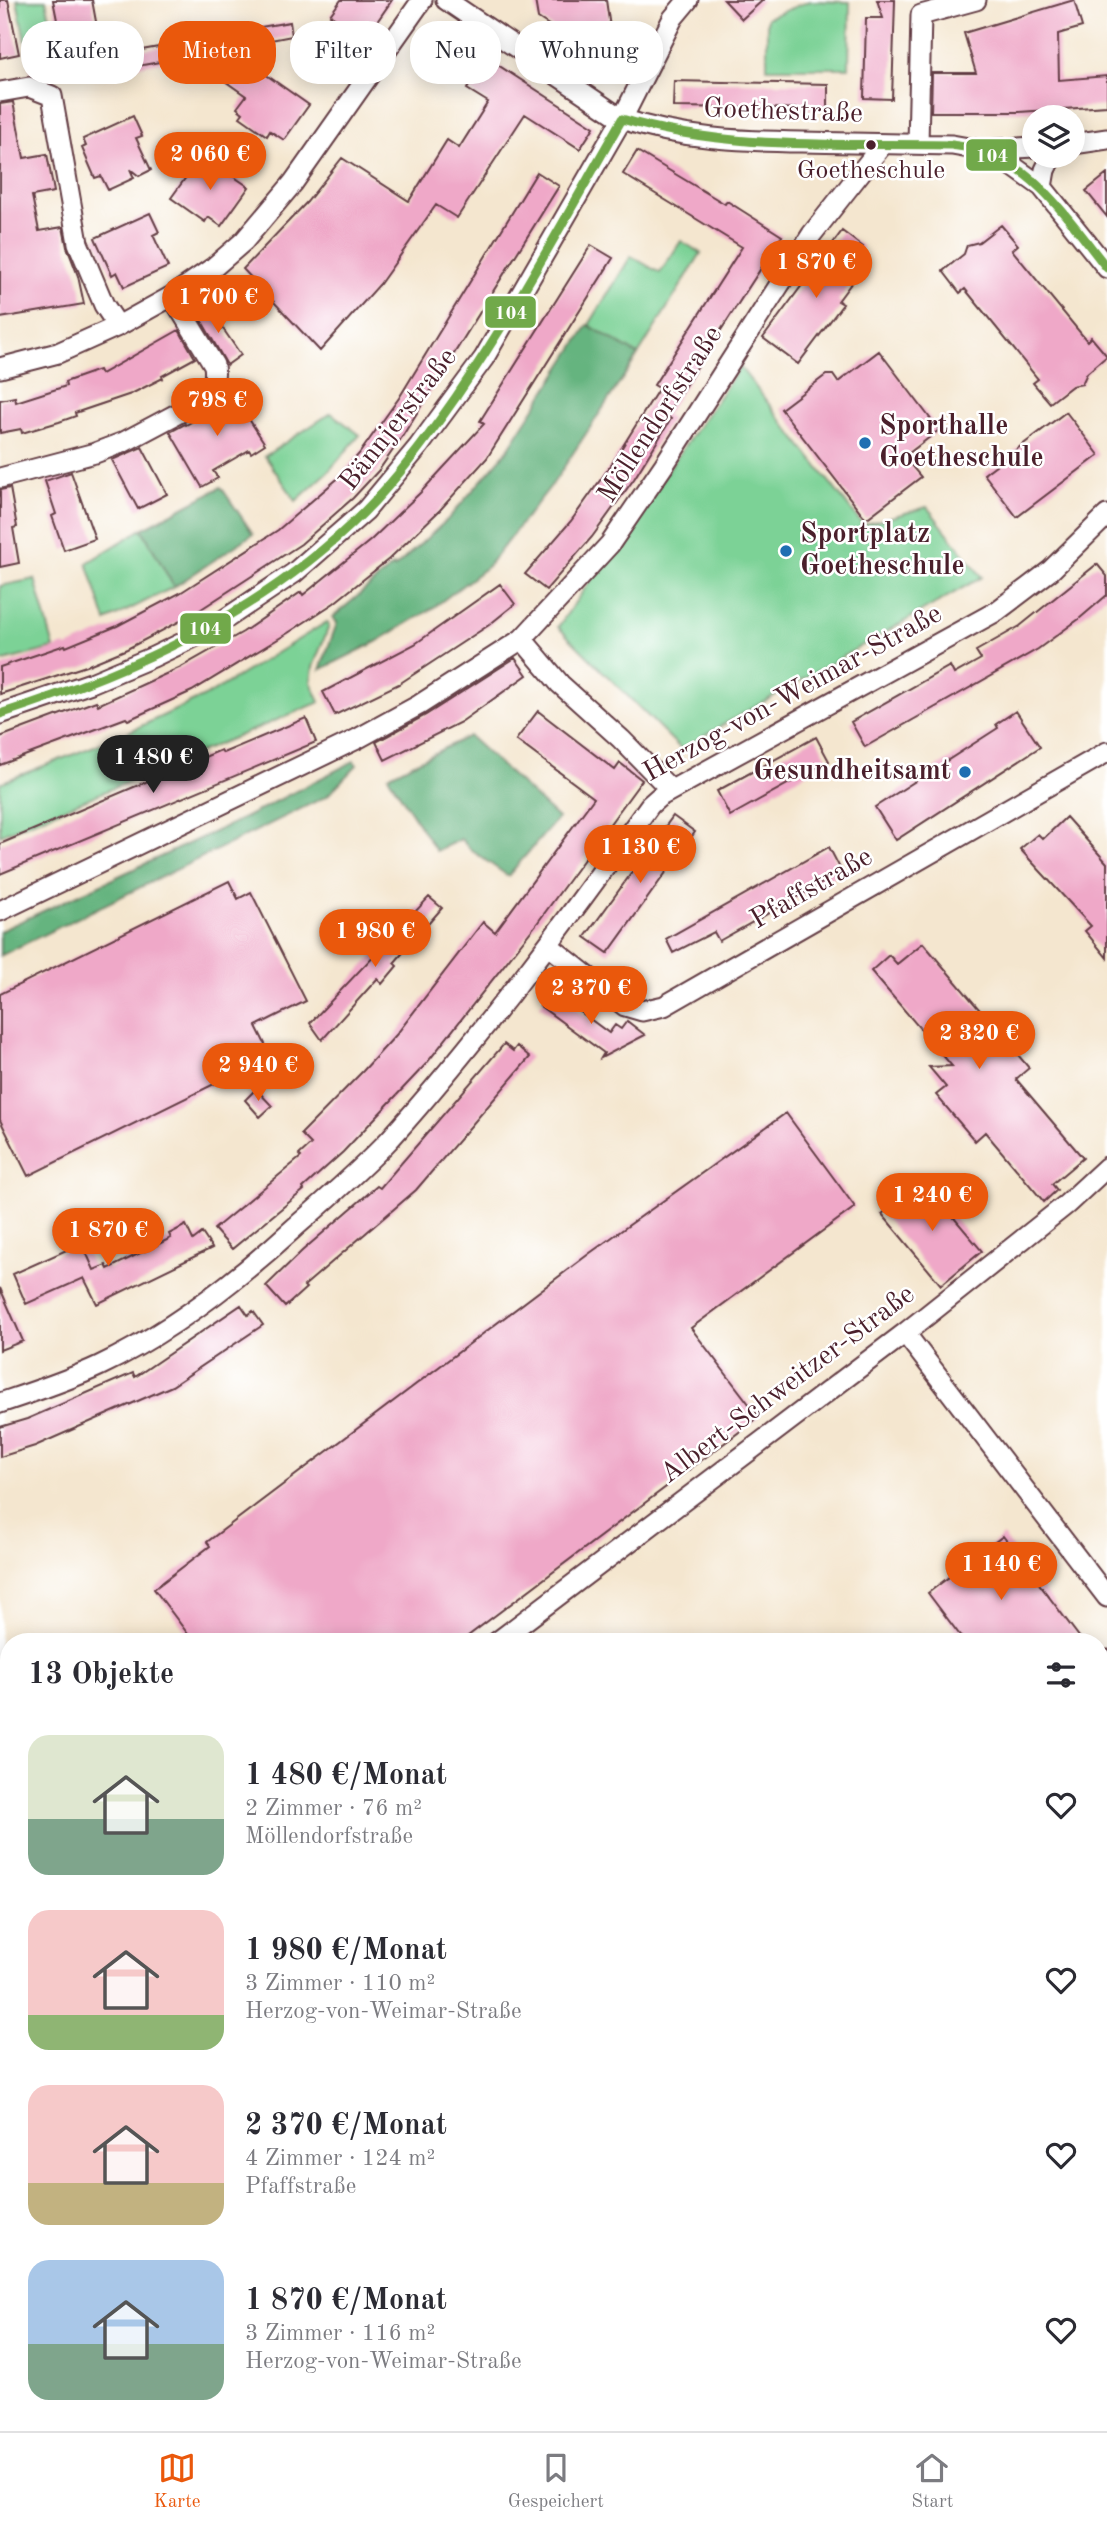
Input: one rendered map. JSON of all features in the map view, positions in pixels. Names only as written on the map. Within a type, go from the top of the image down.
[{"type":"street","points":[[0,368],[58,353],[118,326],[172,296],[214,267],[243,241],[304,170],[422,0]]},
{"type":"street","name":"Goethestraße","points":[[446,0],[622,119],[651,129],[738,141],[952,145],[980,150],[1014,167],[1042,187],[1107,268]]},
{"type":"street","name":"Bännjerstraße","points":[[0,713],[91,683],[209,630],[304,565],[366,510],[419,446],[484,358],[622,119],[673,18],[688,0]]},
{"type":"street","points":[[918,144],[921,15],[976,0]]},
{"type":"street","points":[[0,92],[29,87],[52,96],[78,243],[104,305],[118,326]]},
{"type":"street","points":[[1085,142],[1107,139]]},
{"type":"street","name":"Möllendorfstraße","points":[[0,911],[357,739],[419,705],[522,639],[610,544],[664,465],[812,234],[883,144]]},
{"type":"street","points":[[980,150],[1022,148]]},
{"type":"street","points":[[1042,187],[1046,168]]},
{"type":"street","points":[[0,478],[95,453],[124,442],[203,400],[212,389],[216,378],[214,365],[172,296]]},
{"type":"street","name":"Herzog-von-Weimar-Straße","points":[[0,1404],[100,1366],[205,1302],[265,1255],[388,1141],[455,1064],[548,945],[650,805],[670,789],[997,611],[1051,570],[1107,515]]},
{"type":"street","points":[[522,639],[560,684],[621,739],[670,789]]},
{"type":"street","name":"Pfaffstraße","points":[[548,945],[625,1006],[642,1011],[664,1006],[1107,752]]},
{"type":"street","name":"Albert-Schweitzer-Straße","points":[[510,1633],[905,1332],[1067,1204],[1107,1167]]},
{"type":"street","points":[[905,1332],[1107,1597]]},
{"type":"green space","points":[[17,0],[46,0],[51,21],[21,21]]},
{"type":"green space","points":[[809,1],[850,2],[849,68],[767,68],[767,18]]},
{"type":"green space","points":[[681,241],[701,253],[638,355],[589,325],[631,256],[660,273]]},
{"type":"green space","points":[[588,325],[638,355],[554,482],[488,566],[433,608],[376,642],[320,670],[337,623],[333,617],[393,566],[394,568],[448,519],[507,451]]},
{"type":"green space","name":"Sportplatz Goetheschule","points":[[740,367],[863,525],[927,507],[982,577],[681,749],[558,627]]},
{"type":"green space","points":[[331,413],[360,435],[328,472],[296,501],[265,456]]},
{"type":"green space","points":[[221,487],[253,534],[174,587],[142,529]]},
{"type":"green space","points":[[142,529],[174,587],[106,621],[87,563]]},
{"type":"green space","points":[[35,579],[54,648],[0,662],[0,586]]},
{"type":"green space","points":[[327,622],[329,626],[313,667],[311,682],[320,702],[0,835],[0,783],[120,736],[211,693]]},
{"type":"green space","points":[[469,736],[558,818],[508,876],[471,850],[461,839],[436,851],[388,776]]},
{"type":"green space","points":[[354,761],[357,765],[327,796],[0,956],[0,931],[244,818]]},
{"type":"building","points":[[0,0],[8,0],[19,54],[0,58]]},
{"type":"building","points":[[53,0],[92,0],[96,21],[57,21]]},
{"type":"building","points":[[341,0],[392,0],[377,21],[339,21],[330,15]]},
{"type":"building","points":[[535,0],[606,0],[609,21],[543,21],[538,18]]},
{"type":"building","points":[[724,0],[763,0],[742,19]]},
{"type":"building","points":[[877,0],[895,0],[892,99],[864,98],[866,18],[883,18]]},
{"type":"building","points":[[1074,0],[1082,27],[1058,34],[1059,80],[1107,76],[1107,106],[1022,105],[1022,112],[931,112],[932,73],[976,73],[964,33]]},
{"type":"building","points":[[290,22],[290,36],[276,39],[276,24]]},
{"type":"building","points":[[158,47],[158,62],[144,65],[144,50]]},
{"type":"building","points":[[501,67],[515,76],[515,84],[527,84],[594,127],[580,149],[525,114],[457,218],[436,205],[380,284],[320,351],[243,269],[307,202],[342,158],[409,201],[447,140],[459,148],[488,102],[467,89],[470,84],[501,84]]},
{"type":"building","points":[[674,81],[828,84],[828,109],[673,107]]},
{"type":"building","points":[[276,82],[309,105],[284,140],[270,131],[267,136],[240,117],[243,113],[237,108],[246,96],[229,84],[276,84]]},
{"type":"building","points":[[13,102],[24,158],[47,154],[54,192],[32,196],[39,231],[63,227],[84,304],[0,318],[0,104]]},
{"type":"building","points":[[133,116],[142,136],[136,138],[151,170],[139,176],[130,169],[134,178],[108,190],[101,176],[95,178],[82,148],[86,146],[83,139]]},
{"type":"building","points":[[637,151],[725,204],[727,201],[782,236],[666,415],[671,419],[634,479],[592,537],[546,590],[525,574],[571,521],[611,465],[659,388],[654,385],[742,247],[623,174]]},
{"type":"building","points":[[202,155],[249,187],[221,226],[208,217],[205,222],[171,198]]},
{"type":"building","points":[[537,172],[559,186],[400,440],[379,470],[353,498],[301,544],[192,615],[127,649],[86,666],[0,694],[0,667],[65,645],[66,647],[117,626],[180,593],[278,530],[336,480],[359,454],[399,398]]},
{"type":"building","points":[[1107,174],[1107,217],[1086,191]]},
{"type":"building","points":[[150,213],[159,232],[153,235],[168,267],[124,287],[117,272],[112,275],[95,238]]},
{"type":"building","points":[[1001,225],[1018,245],[1012,250],[1087,341],[1091,337],[1107,356],[1087,373],[1082,384],[1072,386],[1050,403],[1033,383],[1038,379],[965,289],[960,293],[943,271],[964,254],[967,245],[979,242]]},
{"type":"building","points":[[842,231],[863,247],[854,259],[864,266],[838,301],[843,304],[798,364],[763,338]]},
{"type":"building","points":[[591,245],[613,258],[487,458],[440,510],[389,559],[334,603],[192,691],[128,720],[126,718],[0,765],[0,737],[96,701],[98,705],[181,667],[243,632],[301,592],[303,595],[371,540],[421,492],[484,424],[480,421]]},
{"type":"building","points":[[206,304],[241,355],[227,365],[196,311]]},
{"type":"building","points":[[179,330],[195,358],[162,376],[163,378],[131,394],[75,413],[76,416],[59,422],[22,433],[21,429],[0,433],[0,400],[15,397],[16,402],[66,386],[65,382],[99,370],[101,374]]},
{"type":"building","name":"Sporthalle Goetheschule","points":[[879,351],[939,430],[904,457],[921,477],[866,519],[781,409],[826,375],[833,375],[838,382]]},
{"type":"building","points":[[227,385],[265,444],[213,471],[218,478],[202,487],[170,432],[220,405],[218,401]]},
{"type":"building","points":[[1066,412],[1099,455],[1017,517],[984,474]]},
{"type":"building","points":[[142,447],[167,494],[138,509],[112,460]]},
{"type":"building","points":[[71,472],[95,539],[64,550],[52,516],[56,514],[45,481]]},
{"type":"building","points":[[10,488],[17,527],[13,528],[19,563],[0,567],[0,490]]},
{"type":"building","points":[[1097,564],[1107,576],[1107,595],[1079,619],[1038,649],[865,747],[851,722],[950,666],[954,674],[981,659],[976,651],[1020,626]]},
{"type":"building","points":[[500,584],[515,604],[489,625],[399,684],[335,715],[323,692],[415,644]]},
{"type":"building","points":[[515,658],[527,675],[461,722],[385,760],[376,742],[426,715]]},
{"type":"building","points":[[538,711],[615,770],[620,763],[642,780],[538,922],[426,1064],[343,1152],[303,1188],[304,1190],[232,1249],[214,1229],[301,1157],[299,1155],[311,1144],[301,1134],[396,1035],[483,922],[495,932],[594,798],[516,740]]},
{"type":"building","name":"Gesundheitsamt","points":[[1016,711],[1040,747],[896,840],[875,807],[998,728],[996,724]]},
{"type":"building","points":[[306,718],[316,742],[0,874],[0,844],[221,750],[223,753]]},
{"type":"building","points":[[816,737],[829,761],[730,816],[717,791]]},
{"type":"building","points":[[673,816],[695,832],[608,953],[585,937]]},
{"type":"building","points":[[1066,817],[1107,863],[1107,958],[1085,931],[1091,926],[1020,849],[1038,834],[1043,839]]},
{"type":"building","points":[[829,847],[842,872],[719,941],[714,932],[673,953],[666,939]]},
{"type":"building","points":[[229,881],[238,899],[251,892],[306,1001],[256,1026],[271,1056],[28,1176],[0,1120],[0,994]]},
{"type":"building","points":[[429,897],[442,908],[394,963],[397,966],[382,984],[377,979],[322,1040],[310,1023]]},
{"type":"building","points":[[923,943],[1029,1068],[1016,1079],[1083,1158],[1052,1184],[1057,1190],[1044,1202],[985,1132],[975,1141],[936,1095],[946,1087],[929,1067],[952,1066],[871,971],[889,955],[897,964]]},
{"type":"building","points":[[552,991],[609,1033],[615,1025],[621,1029],[627,1021],[645,1035],[601,1058],[604,1053],[540,1006]]},
{"type":"building","points":[[504,1044],[513,1051],[517,1046],[530,1057],[416,1190],[304,1286],[306,1288],[285,1307],[266,1286],[377,1186],[380,1188]]},
{"type":"building","points":[[256,1089],[272,1106],[260,1117],[245,1100]]},
{"type":"building","points":[[786,1113],[855,1207],[691,1328],[759,1417],[472,1633],[187,1633],[154,1589],[210,1546],[207,1542],[590,1253]]},
{"type":"building","points":[[922,1180],[982,1251],[941,1285],[882,1214]]},
{"type":"building","points":[[186,1225],[193,1240],[202,1233],[212,1248],[97,1304],[84,1278],[26,1304],[13,1274],[82,1243],[94,1270],[106,1265],[108,1269],[171,1238],[169,1234]]},
{"type":"building","points":[[0,1288],[23,1341],[0,1350]]},
{"type":"building","points":[[241,1305],[248,1315],[253,1311],[263,1325],[172,1386],[35,1446],[0,1457],[0,1427],[27,1419],[133,1373],[135,1377]]},
{"type":"building","points":[[1003,1536],[1076,1633],[958,1633],[928,1593]]},
{"type":"transit line","name":"104","points":[[622,119],[662,129],[744,141],[952,145],[976,149],[1000,158],[1035,183],[1066,216],[1107,268]]},
{"type":"transit line","name":"104","points":[[0,714],[99,679],[194,635],[283,581],[324,549],[363,513],[412,457],[478,363],[542,260],[622,119]]},
{"type":"place","name":"Goetheschule","points":[[871,145]]},
{"type":"place","name":"Sporthalle Goetheschule","points":[[865,443]]},
{"type":"place","name":"Sportplatz Goetheschule","points":[[786,551]]},
{"type":"place","name":"Gesundheitsamt","points":[[965,772]]}]
